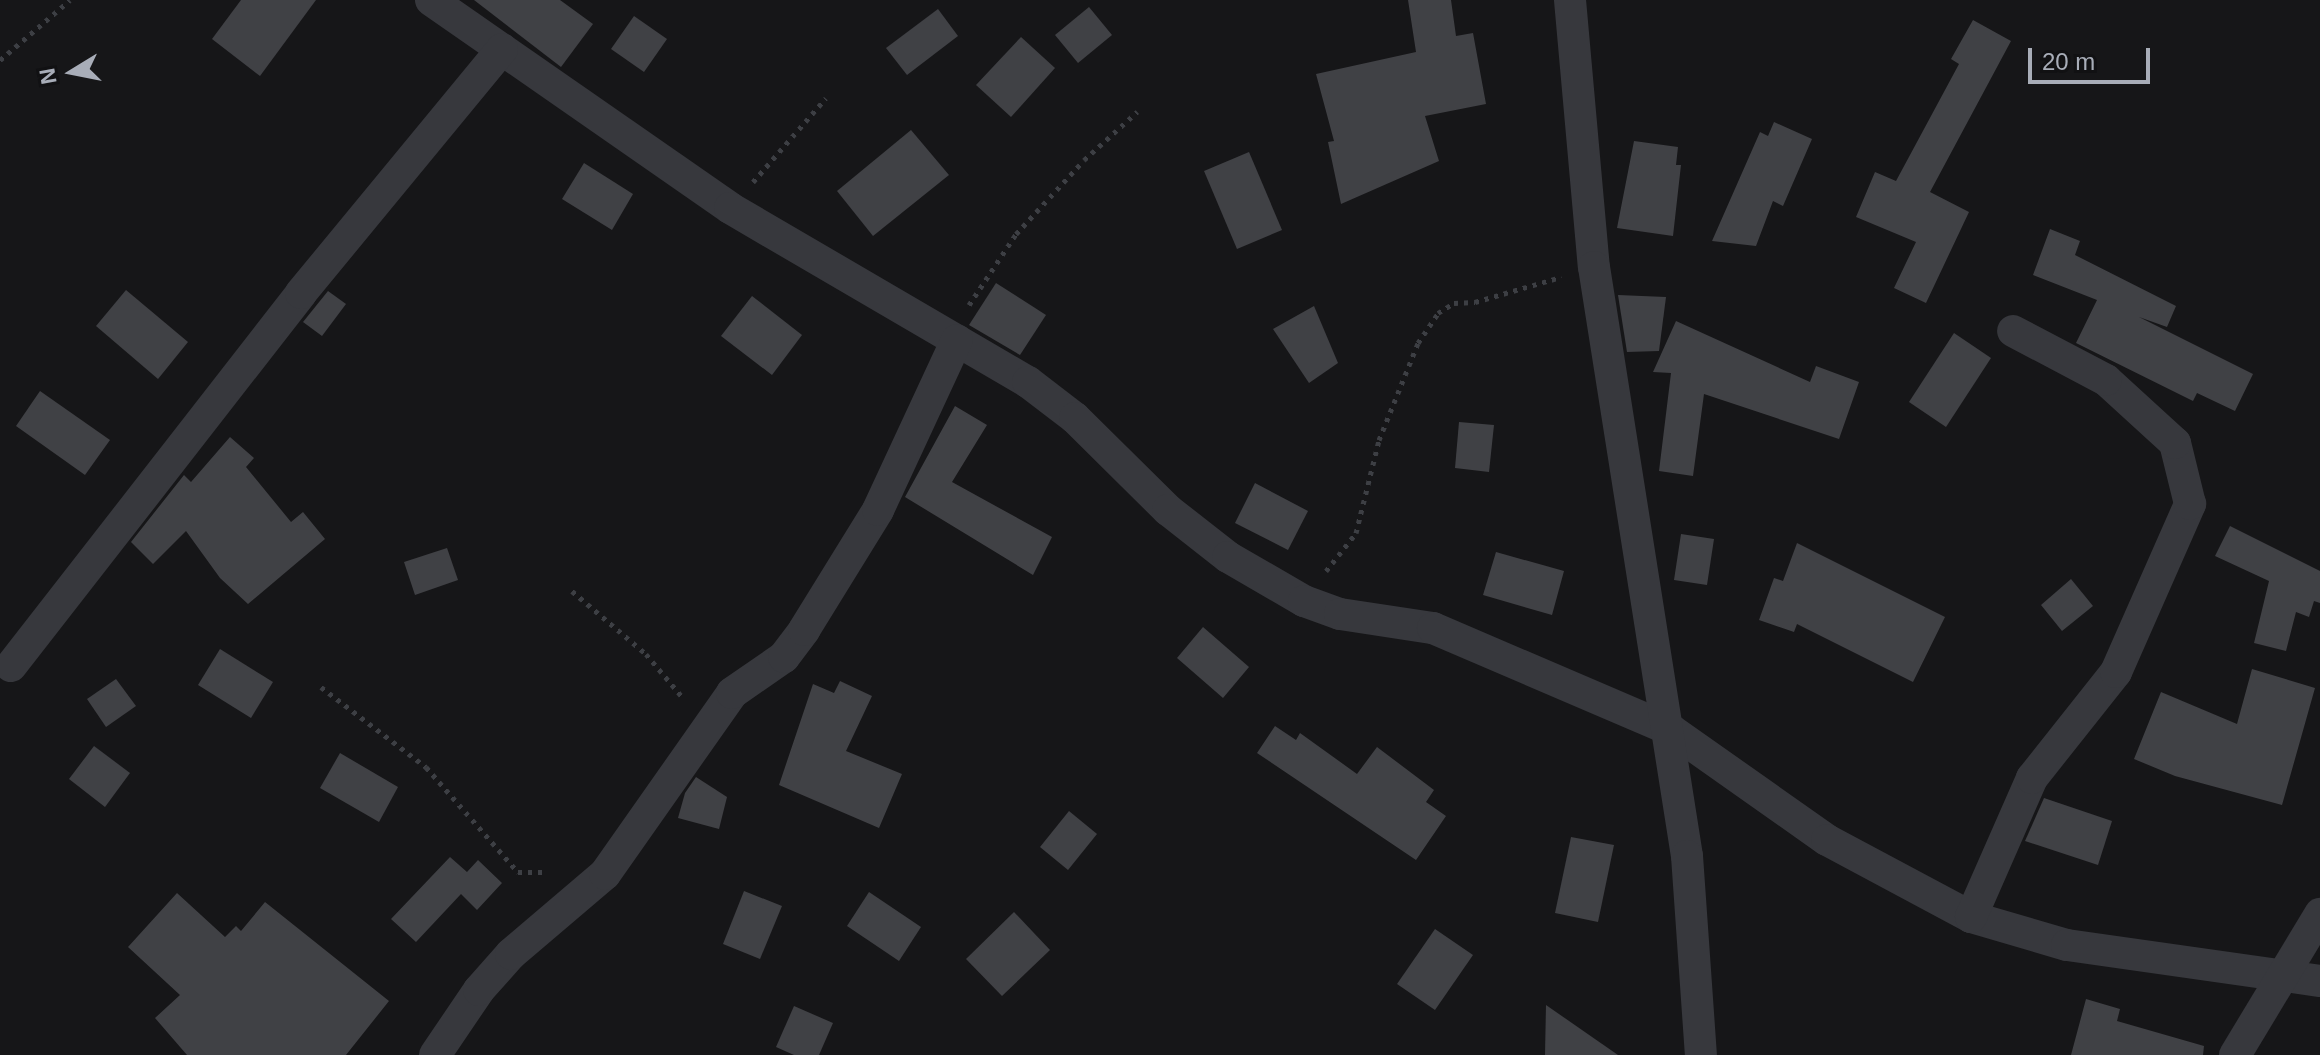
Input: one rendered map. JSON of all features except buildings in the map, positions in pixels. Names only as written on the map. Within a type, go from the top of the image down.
[{"type":"street","points":[[431,0],[730,208],[1028,382],[1075,418],[1168,510],[1228,557],[1304,601],[1340,614],[1433,628],[1671,730],[1827,840],[1971,917],[2067,945],[2320,981]]},
{"type":"street","points":[[1570,0],[1594,267],[1671,730],[1687,856],[1701,1055]]},
{"type":"street","points":[[11,666],[301,293],[502,49]]},
{"type":"street","points":[[1971,917],[2032,778],[2116,672],[2190,504],[2175,443],[2106,380],[2013,331]]},
{"type":"street","points":[[435,1055],[479,990],[511,954],[605,874],[732,693],[784,657],[804,630],[878,510],[957,340]]},
{"type":"street","points":[[2235,1055],[2320,914]]},
{"type":"path","points":[[0,60],[70,0]]},
{"type":"path","points":[[730,208],[826,98]]},
{"type":"path","points":[[957,340],[970,302],[1016,234],[1084,160],[1137,112]]},
{"type":"path","points":[[1304,601],[1356,533],[1379,440],[1418,343],[1438,313],[1454,303],[1475,302],[1594,267]]},
{"type":"path","points":[[572,591],[646,654],[707,728]]},
{"type":"path","points":[[321,687],[426,767],[518,872],[605,874]]}]
